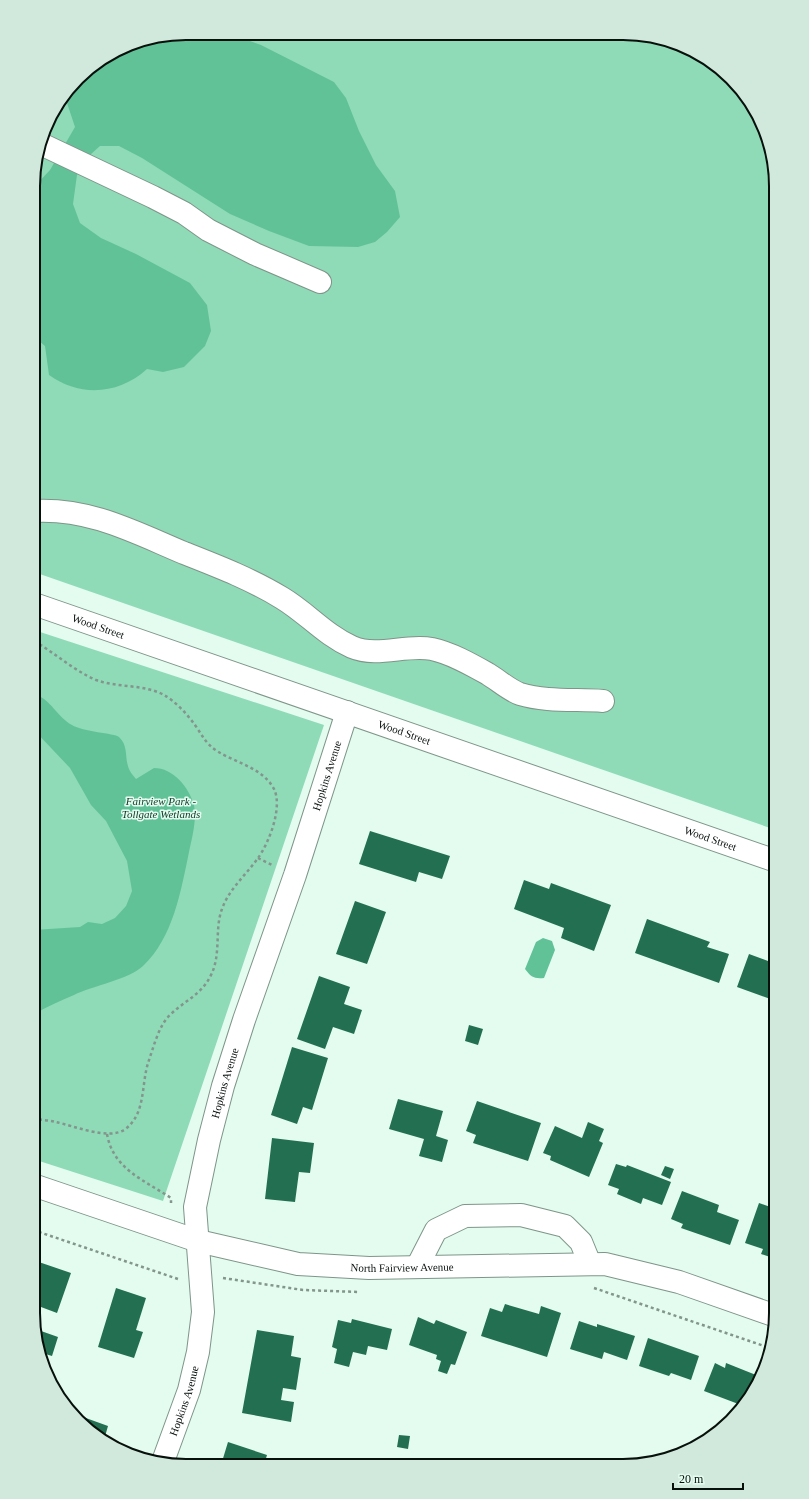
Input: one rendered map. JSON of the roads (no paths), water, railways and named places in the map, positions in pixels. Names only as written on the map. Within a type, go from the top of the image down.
[{"type":"street","points":[[46,147],[184,213],[208,230],[223,238],[320,282]]},
{"type":"street","points":[[40,511],[66,512],[107,520],[210,563],[280,597],[300,610],[331,636],[354,647],[374,651],[409,647],[433,649],[465,662],[518,693],[540,698],[603,701]]},
{"type":"street","name":"Wood Street","points":[[40,606],[769,859]]},
{"type":"street","name":"Hopkins Avenue","points":[[164,1457],[189,1390],[198,1352],[203,1312],[195,1207],[209,1140],[223,1086],[244,1020],[295,875],[347,712]]},
{"type":"street","name":"North Fairview Avenue","points":[[40,1187],[198,1241],[298,1264],[369,1268],[605,1264],[679,1282],[769,1314]]},
{"type":"street","points":[[417,1267],[436,1230],[465,1216],[521,1216],[565,1226],[581,1242],[590,1264]]},
{"type":"park label","name":"Fairview Park - Tollgate Wetlands","points":[[161,807]]}]
